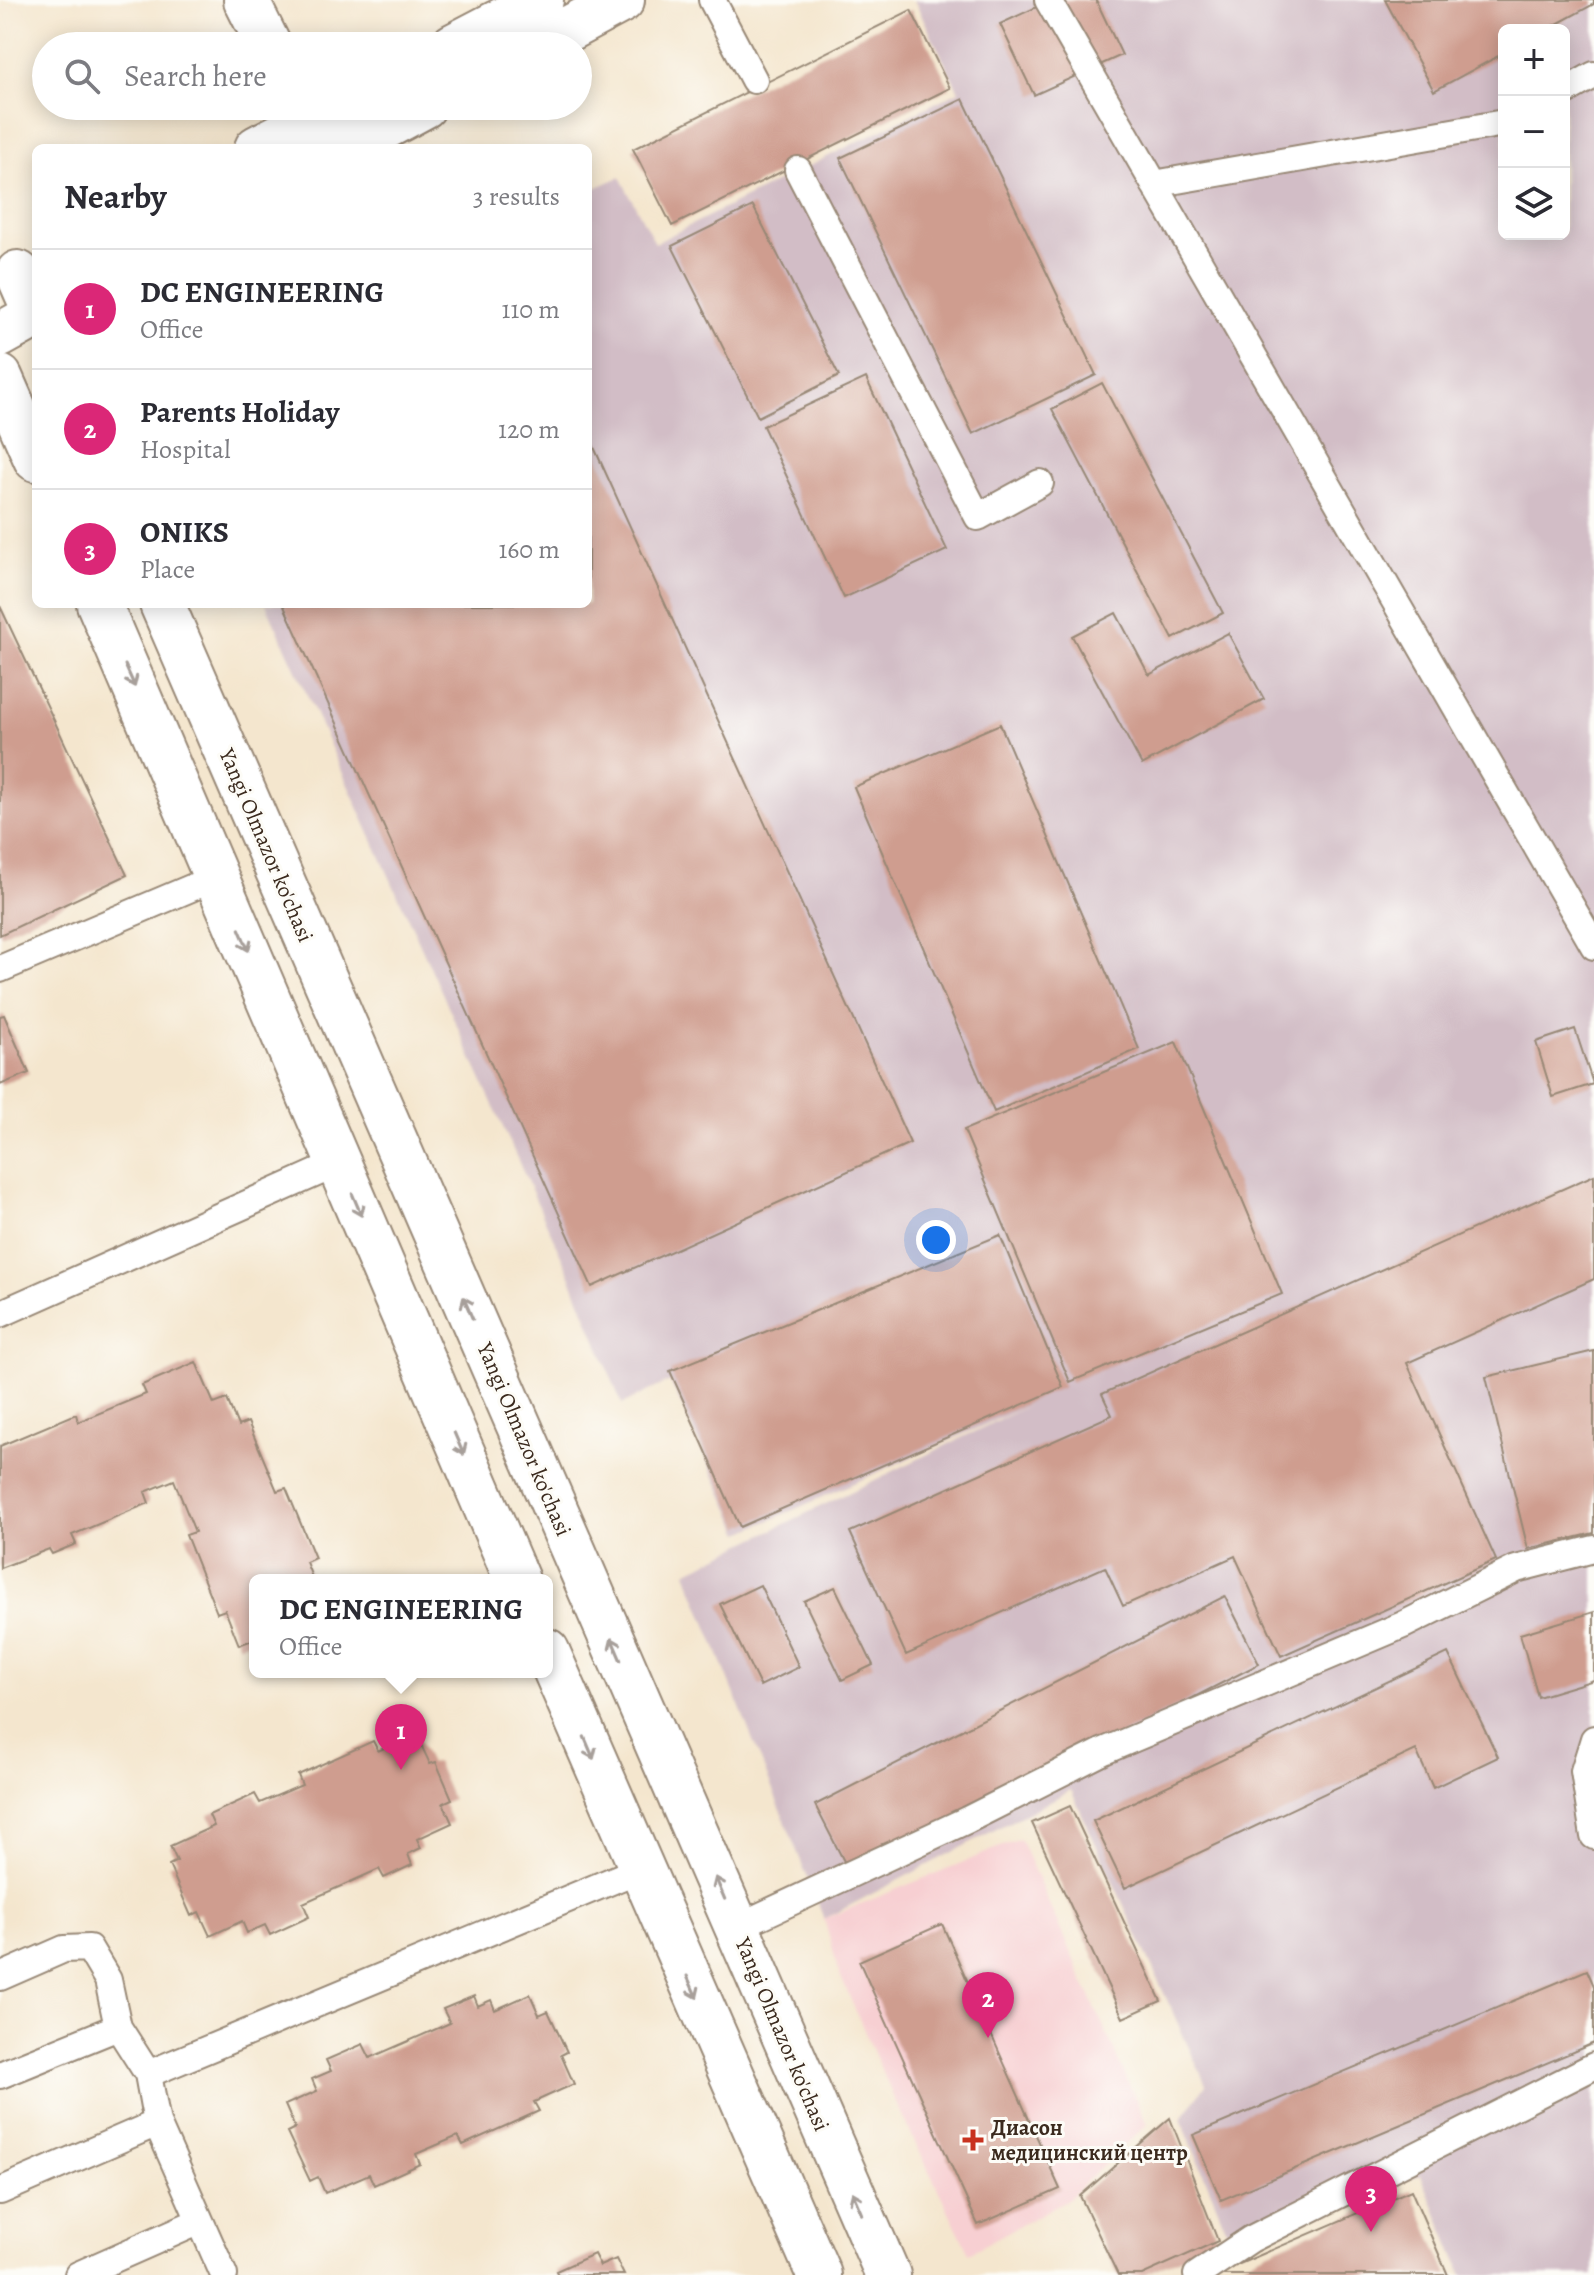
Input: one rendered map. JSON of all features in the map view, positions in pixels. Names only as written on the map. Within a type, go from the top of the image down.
[{"type":"main road","points":[[246,0],[262,32]]},
{"type":"main road","points":[[480,32],[541,0]]},
{"type":"main road","points":[[562,32],[622,0]]},
{"type":"main road","points":[[265,144],[316,120]]},
{"type":"main road","points":[[353,144],[398,120]]},
{"type":"main road","points":[[18,273],[32,305]]},
{"type":"main road","points":[[0,335],[32,316]]},
{"type":"main road","points":[[0,377],[32,450]]},
{"type":"main road","points":[[101,608],[514,1574]]},
{"type":"main road","name":"Yangi Olmazor ko'chasi","points":[[164,608],[888,2275]]},
{"type":"main road","points":[[553,1665],[819,2275]]},
{"type":"lane","points":[[712,0],[754,80]]},
{"type":"lane","points":[[1048,0],[1594,946]]},
{"type":"lane","points":[[1570,89],[1594,75]]},
{"type":"lane","points":[[1154,184],[1498,124]]},
{"type":"lane","points":[[798,170],[978,517],[1040,483]]},
{"type":"lane","points":[[0,969],[217,877]]},
{"type":"lane","points":[[0,1314],[339,1163]]},
{"type":"lane","points":[[737,1927],[967,1820],[1104,1751],[1403,1625],[1516,1569],[1594,1549]]},
{"type":"lane","points":[[1594,1739],[1584,1771],[1594,1836]]},
{"type":"lane","points":[[148,2074],[640,1869]]},
{"type":"lane","points":[[0,1977],[64,1949],[89,1948],[108,1980],[118,2027],[148,2074],[157,2123],[224,2275]]},
{"type":"lane","points":[[0,2075],[118,2027]]},
{"type":"lane","points":[[1197,2275],[1251,2239],[1594,2066]]},
{"type":"lane","points":[[0,2191],[157,2123]]},
{"type":"lane","points":[[78,2275],[200,2221]]},
{"type":"shaded area","points":[[914,0],[1594,0],[1594,2275],[1463,2275],[1421,2175],[1233,2245],[1181,2119],[1206,2085],[1071,1790],[824,1919],[686,1572],[1029,1405],[741,1533],[670,1381],[622,1404],[569,1273],[268,608],[592,608],[592,189],[620,177],[655,243],[959,91]]},
{"type":"shaded area","points":[[1020,1839],[1147,2124],[1068,2199],[969,2253],[895,2101],[840,1975],[824,1919]]},
{"type":"building","points":[[1052,0],[1096,0],[1122,55],[1034,95],[1000,24]]},
{"type":"building","points":[[1385,0],[1594,0],[1594,4],[1557,24],[1498,24],[1498,56],[1434,91]]},
{"type":"building","points":[[911,10],[950,88],[672,226],[633,149]]},
{"type":"building","points":[[963,99],[1096,375],[973,434],[840,158]]},
{"type":"building","points":[[753,206],[839,376],[758,417],[672,246]]},
{"type":"building","points":[[866,378],[947,550],[844,598],[763,426]]},
{"type":"building","points":[[1102,383],[1223,613],[1173,639],[1052,409]]},
{"type":"building","points":[[592,443],[910,1143],[592,1287],[285,608],[592,608]]},
{"type":"building","points":[[0,606],[127,875],[0,935]]},
{"type":"building","points":[[1116,613],[1149,675],[1228,633],[1264,699],[1142,765],[1072,636]]},
{"type":"building","points":[[1000,724],[1139,1049],[994,1112],[854,787]]},
{"type":"building","points":[[4,1015],[29,1073],[0,1085],[0,1016]]},
{"type":"building","points":[[1575,1029],[1593,1084],[1553,1097],[1536,1042]]},
{"type":"building","points":[[1176,1042],[1282,1294],[1070,1382],[964,1130]]},
{"type":"building","points":[[1594,1175],[1594,1279],[1407,1363],[1496,1560],[1281,1656],[1235,1556],[1123,1606],[1105,1567],[906,1655],[850,1532],[1112,1415],[1102,1394]]},
{"type":"building","points":[[1000,1235],[1063,1387],[740,1527],[670,1371]]},
{"type":"building","points":[[1594,1351],[1594,1533],[1528,1549],[1486,1377]]},
{"type":"building","points":[[196,1362],[214,1404],[227,1399],[238,1426],[248,1422],[277,1491],[286,1488],[315,1558],[306,1562],[311,1574],[249,1574],[249,1641],[239,1645],[225,1610],[217,1613],[186,1535],[195,1532],[174,1480],[145,1492],[149,1503],[72,1535],[76,1544],[52,1554],[49,1549],[0,1568],[0,1446],[76,1414],[78,1422],[146,1394],[142,1385]]},
{"type":"building","points":[[760,1585],[799,1667],[760,1686],[720,1604]]},
{"type":"building","points":[[835,1587],[873,1665],[842,1680],[804,1601]]},
{"type":"building","points":[[1225,1596],[1259,1664],[850,1873],[815,1805]]},
{"type":"building","points":[[1594,1612],[1594,1680],[1538,1697],[1520,1634]]},
{"type":"building","points":[[1448,1653],[1498,1757],[1433,1788],[1416,1750],[1125,1888],[1093,1821]]},
{"type":"building","points":[[416,1734],[430,1764],[436,1762],[452,1799],[443,1803],[452,1823],[417,1839],[421,1848],[408,1854],[412,1865],[384,1878],[379,1869],[303,1903],[309,1917],[270,1935],[265,1925],[247,1933],[242,1921],[210,1936],[199,1912],[191,1916],[169,1865],[177,1861],[170,1846],[214,1826],[209,1815],[255,1794],[260,1803],[302,1785],[298,1775],[373,1741],[378,1751]]},
{"type":"building","points":[[1070,1806],[1161,2001],[1123,2018],[1032,1823]]},
{"type":"building","points":[[942,1924],[1060,2189],[978,2225],[859,1961]]},
{"type":"building","points":[[1587,1970],[1594,1986],[1594,2043],[1221,2200],[1193,2135]]},
{"type":"building","points":[[530,1994],[539,2015],[548,2011],[567,2052],[561,2055],[574,2084],[534,2102],[539,2111],[463,2145],[458,2136],[416,2154],[420,2164],[374,2185],[369,2174],[325,2193],[318,2177],[310,2181],[287,2132],[295,2128],[285,2105],[317,2091],[312,2079],[331,2071],[326,2060],[363,2044],[370,2058],[450,2023],[443,2009],[474,1996],[478,2006],[491,2000],[495,2010]]},
{"type":"building","points":[[1170,2118],[1218,2241],[1142,2275],[1118,2275],[1080,2196]]},
{"type":"building","points":[[1411,2190],[1448,2275],[1214,2275]]},
{"type":"building","points":[[594,2254],[600,2266],[616,2259],[624,2275],[558,2275],[556,2271]]},
{"type":"place","name":"DC ENGINEERING","points":[[401,1770]]},
{"type":"place","name":"Parents Holiday","points":[[988,2038]]},
{"type":"place","name":"Диасон медицинский центр","points":[[973,2140]]},
{"type":"place","name":"ONIKS","points":[[1371,2232]]}]
